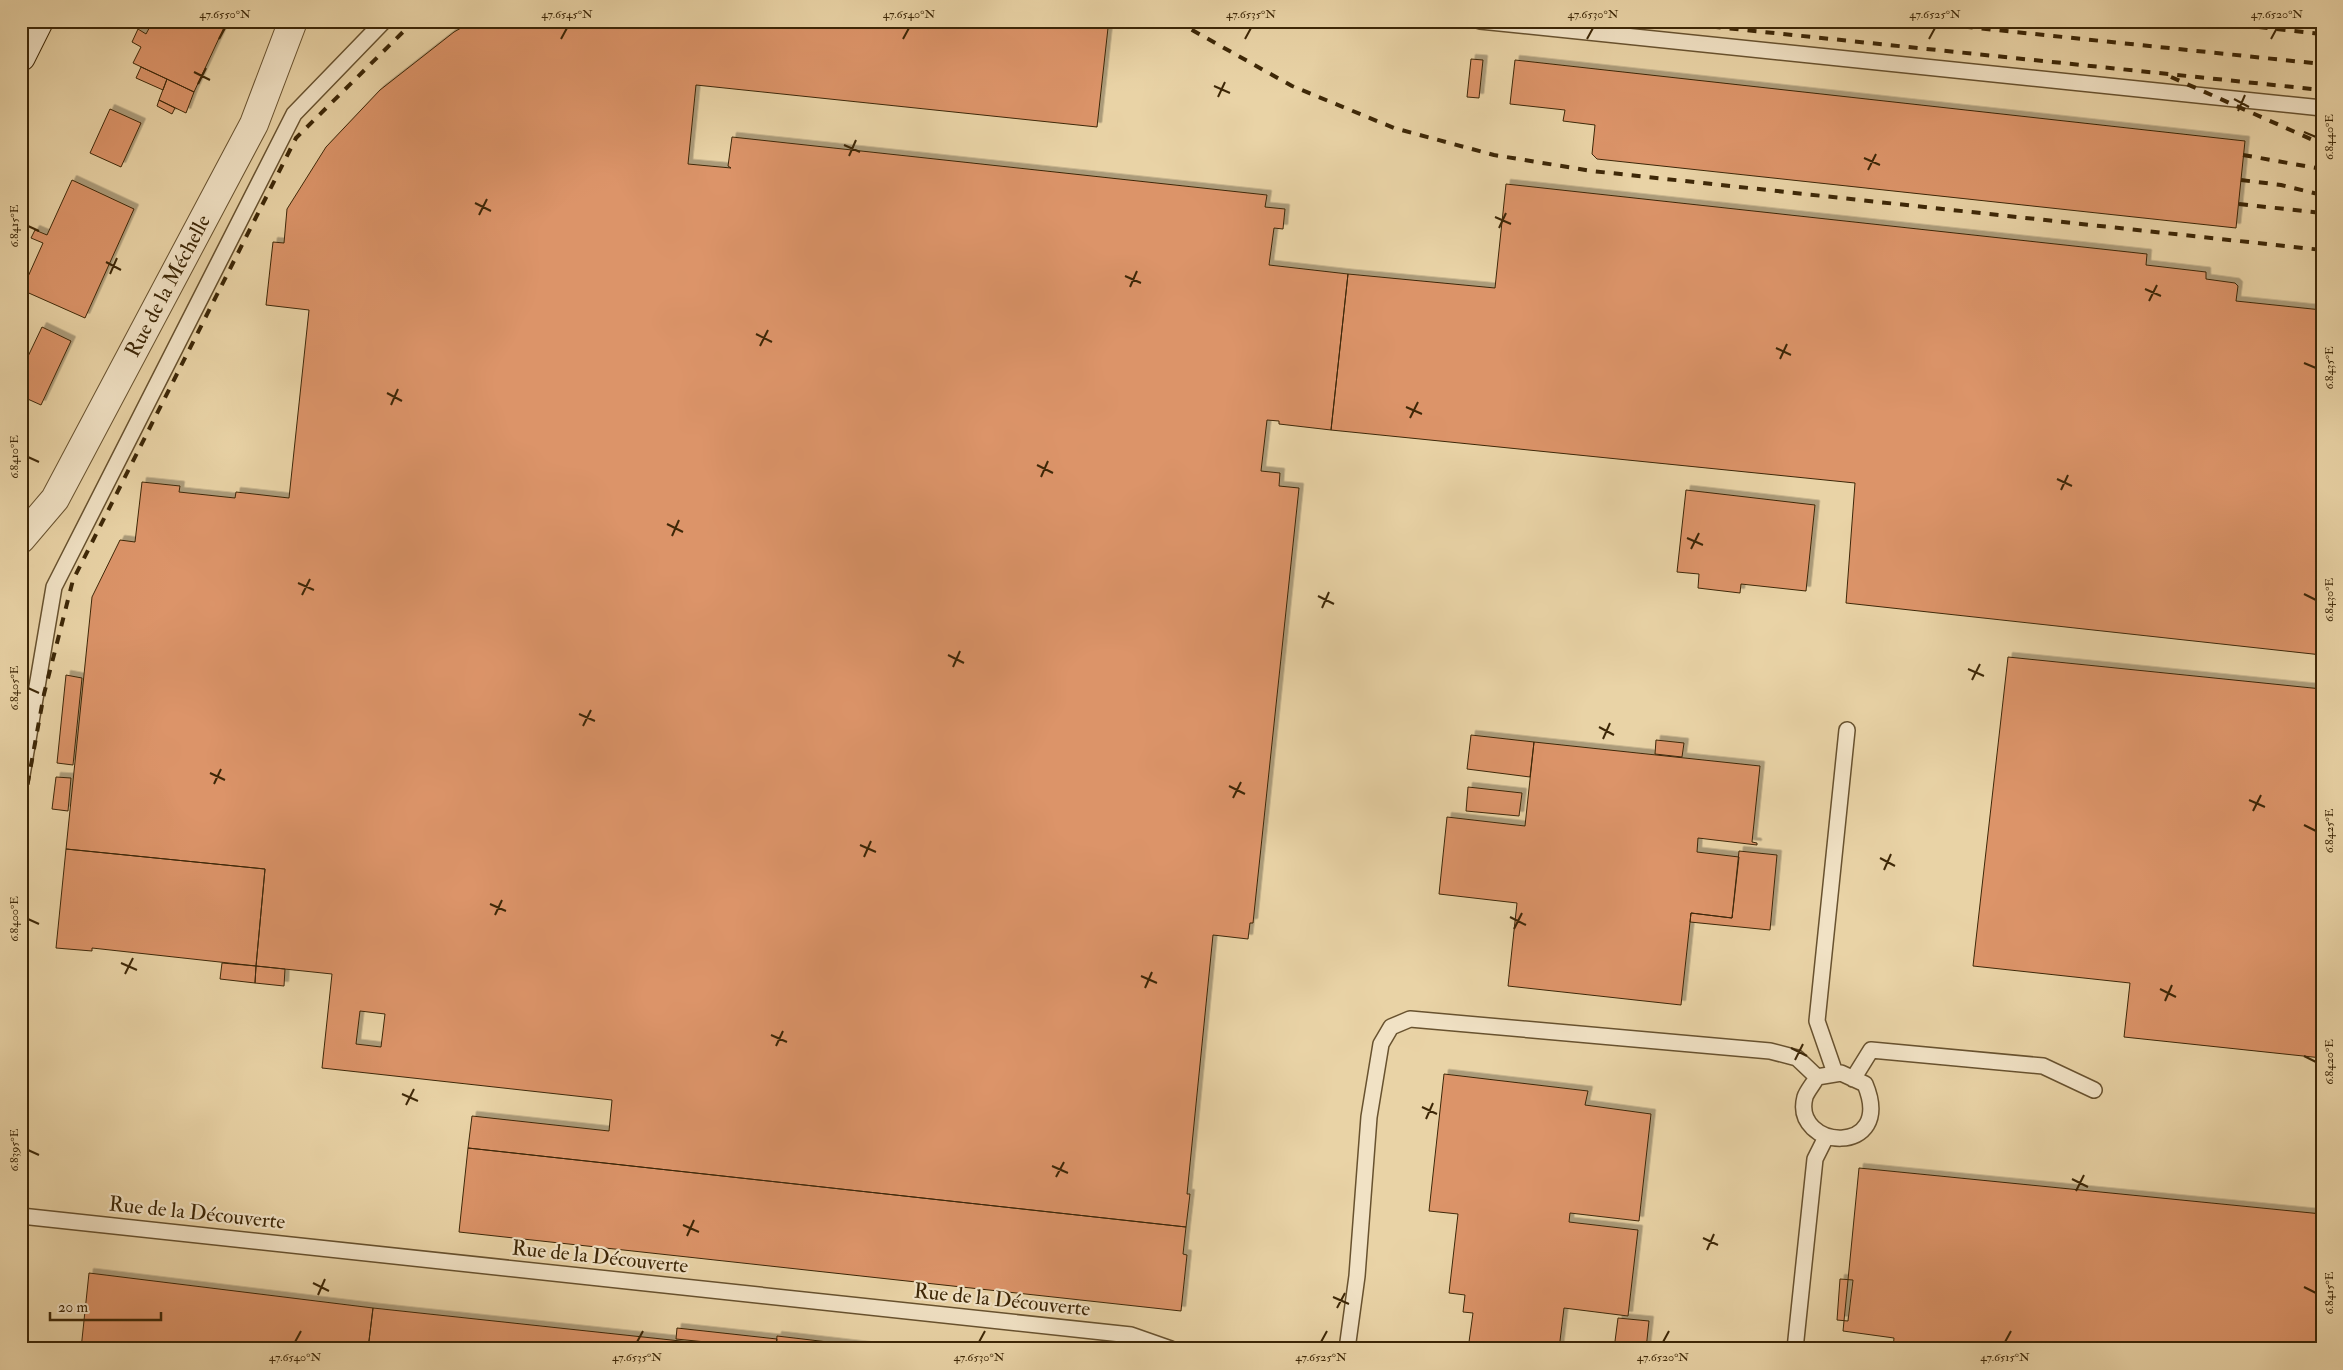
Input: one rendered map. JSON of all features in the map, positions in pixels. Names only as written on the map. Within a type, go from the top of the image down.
[{"type":"street","points":[[21,57],[39,21]]},
{"type":"street","name":"Rue de la Méchelle","points":[[21,539],[55,499],[254,124],[293,21]]},
{"type":"lane","points":[[21,781],[54,587],[294,114],[384,21]]},
{"type":"lane","points":[[1480,21],[2322,108]]},
{"type":"lane","points":[[1835,1074],[1817,1021],[1847,730]]},
{"type":"lane","points":[[1347,1349],[1357,1276],[1369,1118],[1381,1044],[1391,1027],[1410,1019],[1770,1052],[1797,1058],[1817,1077]]},
{"type":"lane","points":[[1853,1079],[1871,1050],[2043,1066],[2094,1090]]},
{"type":"lane","points":[[1840,1073],[1864,1084],[1871,1100],[1870,1121],[1858,1134],[1841,1139],[1826,1138],[1814,1129],[1806,1114],[1805,1097],[1817,1077],[1835,1074],[1840,1073]]},
{"type":"lane","points":[[1795,1349],[1815,1159],[1826,1138]]},
{"type":"lane","name":"Rue de la Découverte","points":[[21,1216],[1130,1335],[1171,1349]]},
{"type":"building","points":[[153,21],[227,21],[194,92],[133,63],[141,47],[132,42],[138,29],[146,34]]},
{"type":"building","points":[[473,21],[1044,21],[1108,28],[1097,127],[696,85],[688,164],[731,168],[728,166],[732,137],[1267,195],[1265,207],[1285,209],[1283,229],[1274,228],[1269,265],[1348,274],[1331,430],[1279,424],[1279,421],[1267,420],[1261,471],[1280,473],[1279,486],[1299,488],[1253,923],[1250,923],[1248,939],[1213,935],[1187,1194],[1190,1194],[1186,1227],[468,1148],[472,1116],[609,1131],[612,1100],[322,1068],[332,974],[256,966],[265,869],[66,849],[92,597],[120,540],[135,542],[142,482],[180,486],[179,492],[235,498],[236,492],[289,498],[309,310],[266,305],[273,242],[284,243],[287,209],[326,147],[380,90],[454,32]],"holes":[[[360,1011],[385,1014],[381,1047],[356,1044]]]},
{"type":"building","points":[[1471,59],[1483,60],[1479,98],[1467,97]]},
{"type":"building","points":[[1515,60],[2245,141],[2236,228],[1597,159],[1592,154],[1595,125],[1563,121],[1565,110],[1510,104]]},
{"type":"building","points":[[141,67],[167,79],[163,90],[136,78]]},
{"type":"building","points":[[167,79],[194,92],[186,113],[159,100]]},
{"type":"building","points":[[159,100],[175,108],[172,114],[157,106]]},
{"type":"building","points":[[110,109],[141,123],[121,167],[90,153]]},
{"type":"building","points":[[72,180],[134,209],[85,318],[22,290],[43,243],[31,238],[35,230],[47,235]]},
{"type":"building","points":[[1506,184],[2147,254],[2146,265],[2206,272],[2206,279],[2235,283],[2238,286],[2236,301],[2322,310],[2322,655],[1846,603],[1855,483],[1331,430],[1348,274],[1495,288]]},
{"type":"building","points":[[42,327],[71,341],[41,405],[21,396],[21,371]]},
{"type":"building","points":[[1686,490],[1815,505],[1806,591],[1741,584],[1740,593],[1698,588],[1699,574],[1677,572]]},
{"type":"building","points":[[2008,657],[2322,689],[2322,1058],[2124,1037],[2130,983],[1973,966]]},
{"type":"building","points":[[66,675],[82,678],[73,765],[57,763]]},
{"type":"building","points":[[1471,735],[1534,742],[1530,777],[1467,769]]},
{"type":"building","points":[[1656,740],[1684,743],[1682,757],[1655,754]]},
{"type":"building","points":[[1534,742],[1760,766],[1752,842],[1757,843],[1757,845],[1698,838],[1697,852],[1739,857],[1732,918],[1691,913],[1681,1005],[1508,986],[1517,903],[1439,894],[1447,817],[1525,826]]},
{"type":"building","points":[[56,777],[71,778],[68,811],[52,809]]},
{"type":"building","points":[[1468,787],[1522,793],[1519,816],[1466,811]]},
{"type":"building","points":[[66,849],[265,869],[256,966],[92,948],[92,951],[56,948]]},
{"type":"building","points":[[1739,851],[1777,855],[1770,930],[1690,922],[1691,913],[1732,918]]},
{"type":"building","points":[[222,963],[256,966],[255,983],[220,979]]},
{"type":"building","points":[[256,966],[285,969],[284,986],[255,983]]},
{"type":"building","points":[[1444,1074],[1588,1091],[1585,1105],[1651,1114],[1639,1221],[1570,1213],[1569,1222],[1638,1230],[1628,1316],[1564,1308],[1559,1349],[1468,1349],[1473,1313],[1463,1312],[1465,1295],[1449,1293],[1458,1214],[1429,1211]]},
{"type":"building","points":[[468,1148],[1186,1227],[1183,1254],[1187,1255],[1181,1311],[459,1232]]},
{"type":"building","points":[[1859,1168],[2322,1214],[2322,1349],[1893,1349],[1894,1338],[1843,1331]]},
{"type":"building","points":[[89,1273],[373,1308],[368,1349],[81,1349]]},
{"type":"building","points":[[1840,1279],[1853,1280],[1848,1321],[1837,1320]]},
{"type":"building","points":[[373,1308],[755,1349],[368,1349]]},
{"type":"building","points":[[1618,1318],[1649,1321],[1646,1349],[1614,1349]]},
{"type":"building","points":[[677,1328],[777,1339],[776,1349],[676,1339]]},
{"type":"building","points":[[777,1336],[871,1347],[870,1349],[776,1349]]},
{"type":"railway","points":[[21,820],[44,694],[73,580],[296,138],[414,21]]},
{"type":"railway","points":[[1176,21],[1292,86],[1394,128],[1494,155],[1592,171],[2322,250]]},
{"type":"railway","points":[[1658,21],[2322,90]]},
{"type":"railway","points":[[1910,21],[2322,64]]},
{"type":"railway","points":[[2205,21],[2322,34]]},
{"type":"railway","points":[[2171,77],[2322,144]]},
{"type":"railway","points":[[2243,155],[2322,169]]},
{"type":"railway","points":[[2241,180],[2281,185],[2322,195]]},
{"type":"railway","points":[[2239,204],[2322,213]]}]
